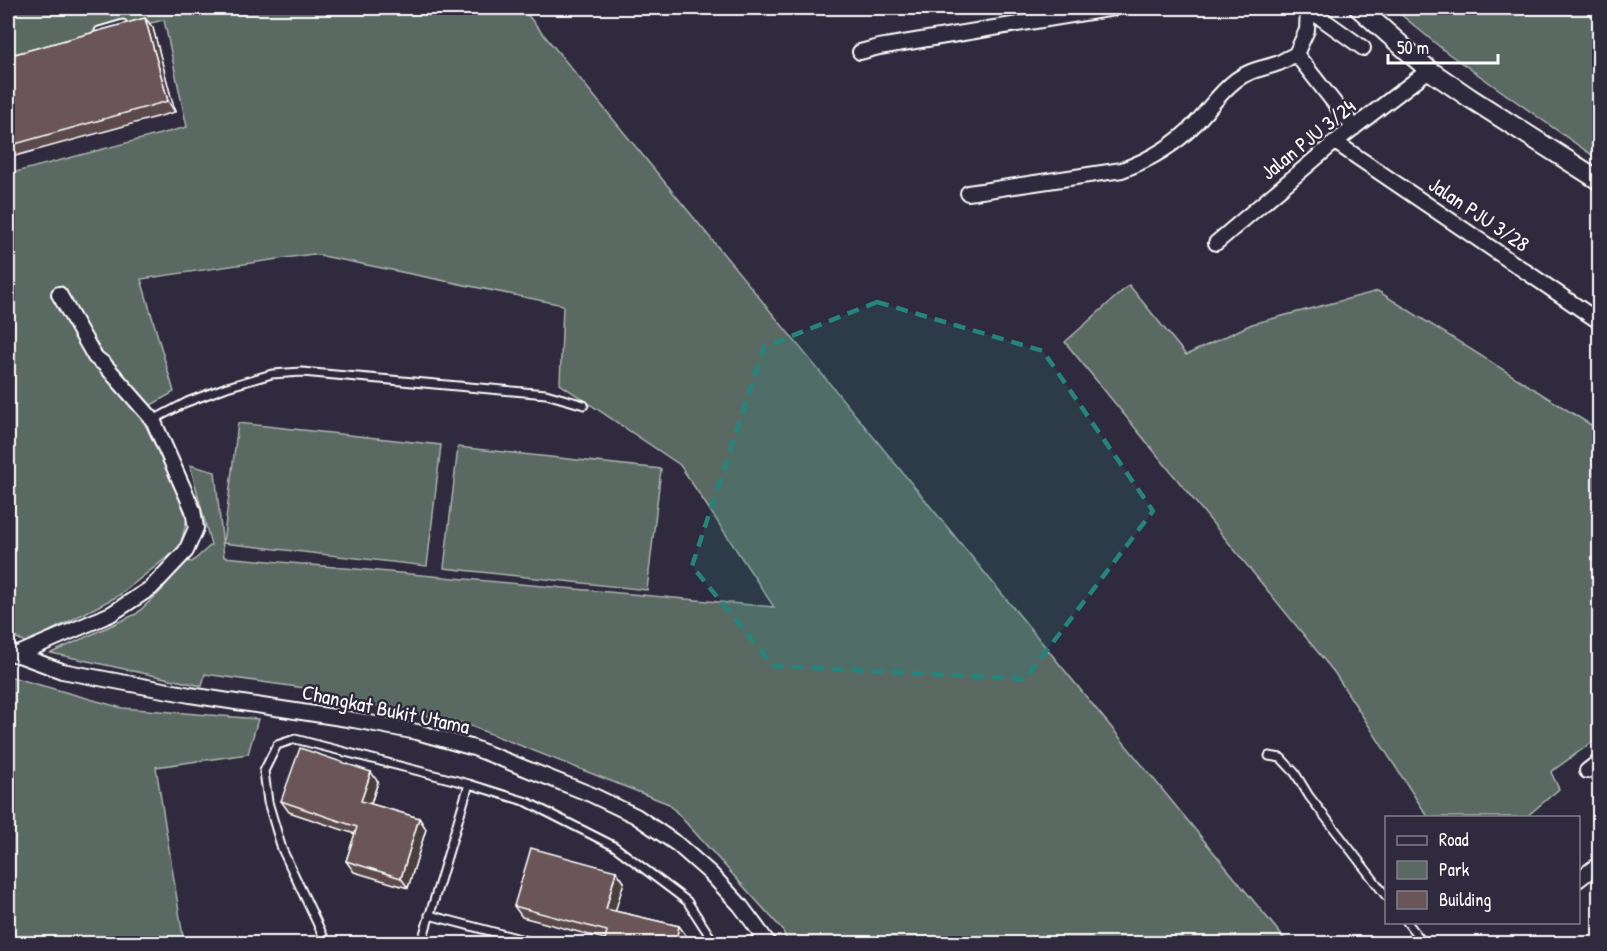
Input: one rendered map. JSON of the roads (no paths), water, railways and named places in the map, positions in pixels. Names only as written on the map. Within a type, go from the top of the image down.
[{"type":"street","points":[[861,52],[879,47],[1114,8]]},
{"type":"street","points":[[1308,8],[1363,48]]},
{"type":"street","points":[[968,193],[1122,170],[1143,162],[1173,144],[1237,79],[1296,54],[1306,30],[1308,8]]},
{"type":"street","points":[[1359,8],[1429,70],[1599,181]]},
{"type":"street","points":[[1296,54],[1354,128]]},
{"type":"street","name":"Jalan PJU 3/24","points":[[1216,243],[1335,142],[1429,70]]},
{"type":"street","name":"Jalan PJU 3/28","points":[[1335,142],[1599,322]]},
{"type":"street","points":[[12,653],[111,614],[151,588],[186,551],[196,528],[193,510],[153,420],[104,364],[95,357],[59,294]]},
{"type":"street","name":"Changkat Bukit Utama","points":[[12,653],[62,671],[354,720],[417,732],[474,748],[590,794],[636,816],[677,844],[710,873],[741,905],[766,939]]},
{"type":"street","points":[[1587,771],[1599,761]]},
{"type":"street","points":[[1580,878],[1599,863]]},
{"type":"lane","points":[[92,33],[123,24]]},
{"type":"lane","points":[[153,420],[187,402],[227,387],[272,374],[302,372],[546,394],[584,405]]},
{"type":"lane","points":[[327,944],[282,849],[268,802],[264,771],[277,745],[295,739],[469,784],[527,802],[614,846],[687,901],[715,944]]},
{"type":"lane","points":[[1269,756],[1281,758],[1296,773],[1309,796],[1385,895]]},
{"type":"lane","points":[[421,944],[469,784]]},
{"type":"lane","points":[[429,915],[539,944]]},
{"type":"lane","points":[[1409,924],[1424,944]]},
{"type":"lane","points":[[750,944],[766,939]]}]
